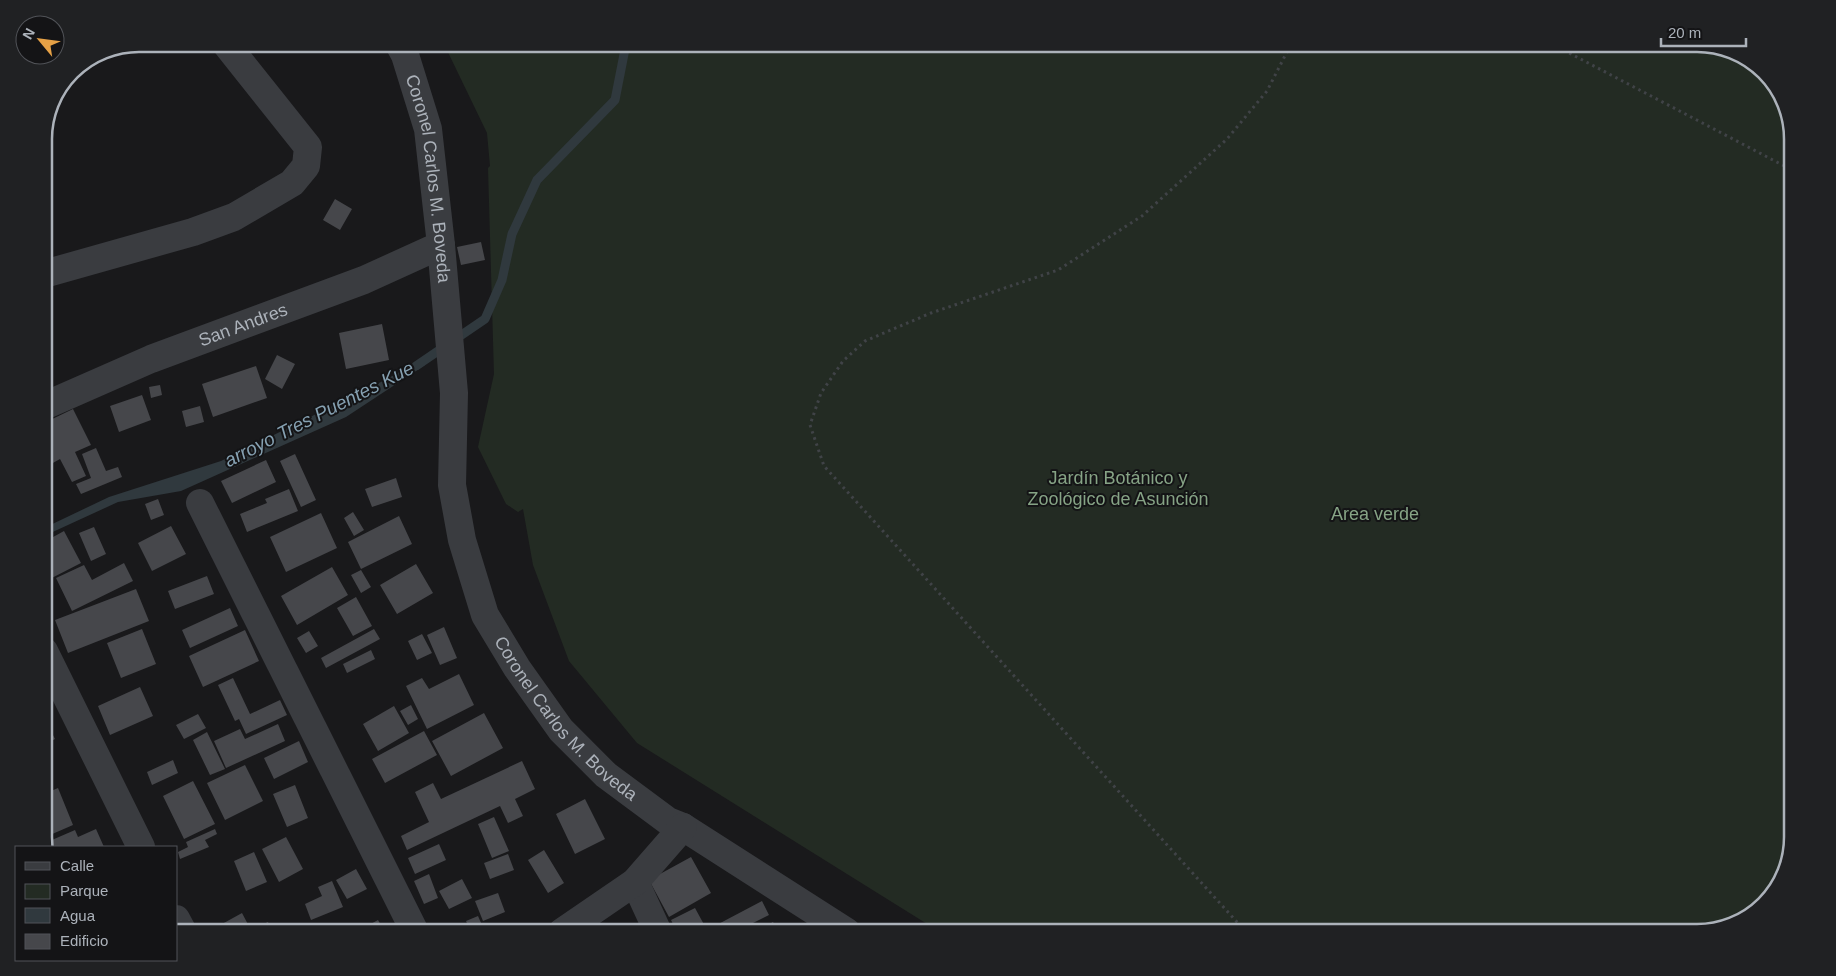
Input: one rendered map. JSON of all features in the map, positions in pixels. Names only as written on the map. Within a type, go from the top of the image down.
[{"type":"street","points":[[53,271],[193,232],[234,217],[292,183],[302,172],[306,166],[308,147],[232,52]]},
{"type":"street","name":"Coronel Carlos M. Boveda","points":[[403,52],[428,129],[441,245],[454,393],[452,485],[462,540],[486,616],[517,668],[561,730],[606,775],[668,821],[683,827],[835,924]]},
{"type":"street","name":"San Andres","points":[[53,402],[151,358],[364,280],[441,245]]},
{"type":"street","points":[[200,503],[411,924]]},
{"type":"street","points":[[53,669],[141,846]]},
{"type":"street","points":[[574,924],[635,882],[683,827]]},
{"type":"street","points":[[635,882],[654,924]]},
{"type":"path","points":[[1239,924],[824,466],[810,425],[820,393],[843,361],[865,341],[931,313],[1058,270],[1142,216],[1227,139],[1267,91],[1287,52]]},
{"type":"path","points":[[1567,52],[1783,165]]},
{"type":"green space","name":"Jardín Botánico y Zoológico de Asunción","points":[[448,52],[1696,52],[1719,55],[1735,61],[1754,74],[1769,91],[1779,112],[1783,134],[1784,836],[1782,853],[1775,875],[1762,894],[1745,909],[1724,919],[1696,924],[927,924],[637,743],[569,661],[533,565],[523,509],[518,512],[506,504],[478,447],[494,374],[488,168],[490,166],[487,133]]},
{"type":"water","points":[[424,358],[425,365],[346,417],[181,491],[118,502],[53,532],[53,524],[109,497],[221,461],[387,379]]},
{"type":"building","points":[[335,199],[352,209],[340,230],[323,220]]},
{"type":"building","points":[[481,242],[485,260],[461,265],[457,247]]},
{"type":"building","points":[[382,324],[389,360],[346,369],[339,333]]},
{"type":"building","points":[[277,355],[295,364],[282,389],[265,379]]},
{"type":"building","points":[[256,366],[267,398],[213,417],[202,384]]},
{"type":"building","points":[[160,385],[162,395],[151,398],[149,387]]},
{"type":"building","points":[[142,395],[151,420],[119,432],[110,406]]},
{"type":"building","points":[[200,406],[204,422],[186,427],[182,411]]},
{"type":"building","points":[[73,409],[91,445],[75,452],[86,476],[72,482],[60,459],[53,463],[53,419]]},
{"type":"building","points":[[96,448],[106,471],[118,467],[122,477],[81,494],[76,484],[91,478],[82,454]]},
{"type":"building","points":[[295,454],[316,500],[301,507],[280,461]]},
{"type":"building","points":[[266,460],[276,482],[232,503],[221,481]]},
{"type":"building","points":[[396,478],[402,497],[372,507],[365,489]]},
{"type":"building","points":[[289,489],[298,511],[247,532],[240,514],[267,503],[265,499]]},
{"type":"building","points":[[158,499],[164,515],[151,520],[145,504]]},
{"type":"building","points":[[353,512],[364,530],[354,536],[344,518]]},
{"type":"building","points":[[321,513],[337,548],[286,572],[270,537]]},
{"type":"building","points":[[399,516],[412,544],[361,569],[348,542]]},
{"type":"building","points":[[171,526],[186,554],[152,571],[138,543]]},
{"type":"building","points":[[94,527],[106,554],[91,561],[79,533]]},
{"type":"building","points":[[64,531],[81,563],[53,577],[53,537]]},
{"type":"building","points":[[124,563],[133,581],[72,611],[56,578],[84,565],[92,580]]},
{"type":"building","points":[[416,564],[433,593],[397,614],[380,585]]},
{"type":"building","points":[[332,567],[348,595],[297,625],[281,596]]},
{"type":"building","points":[[361,570],[371,587],[361,593],[351,575]]},
{"type":"building","points":[[207,576],[214,594],[175,609],[168,591]]},
{"type":"building","points":[[136,589],[149,621],[68,653],[55,620]]},
{"type":"building","points":[[356,597],[372,626],[353,636],[337,608]]},
{"type":"building","points":[[230,608],[238,626],[190,648],[182,630]]},
{"type":"building","points":[[444,627],[457,658],[440,665],[427,635]]},
{"type":"building","points":[[142,629],[156,664],[121,678],[107,643]]},
{"type":"building","points":[[374,629],[380,639],[326,668],[321,658]]},
{"type":"building","points":[[245,630],[259,661],[203,687],[189,656]]},
{"type":"building","points":[[309,631],[318,646],[306,653],[297,638]]},
{"type":"building","points":[[422,634],[432,653],[417,660],[408,641]]},
{"type":"building","points":[[371,650],[375,659],[347,673],[343,664]]},
{"type":"building","points":[[459,674],[474,705],[427,729],[406,686],[422,678],[429,689]]},
{"type":"building","points":[[233,678],[250,714],[280,700],[287,715],[246,734],[239,719],[235,721],[218,685]]},
{"type":"building","points":[[140,687],[153,716],[110,735],[98,706]]},
{"type":"building","points":[[411,705],[418,719],[408,725],[400,711]]},
{"type":"building","points":[[394,706],[409,733],[378,751],[363,724]]},
{"type":"building","points":[[484,713],[503,748],[451,776],[432,741]]},
{"type":"building","points":[[198,714],[206,728],[184,739],[176,725]]},
{"type":"building","points":[[278,724],[285,741],[226,768],[214,741],[240,729],[245,739]]},
{"type":"building","points":[[424,731],[437,755],[385,783],[372,759]]},
{"type":"building","points":[[207,732],[225,769],[210,775],[193,740]]},
{"type":"building","points":[[299,741],[308,762],[274,779],[264,758]]},
{"type":"building","points":[[173,760],[178,773],[152,785],[147,772]]},
{"type":"building","points":[[522,761],[535,789],[515,799],[523,816],[508,823],[500,806],[407,850],[401,836],[429,822],[415,792],[433,783],[441,799]]},
{"type":"building","points":[[245,765],[263,801],[225,820],[207,783]]},
{"type":"building","points":[[193,781],[215,824],[184,839],[163,796]]},
{"type":"building","points":[[295,785],[308,818],[287,827],[273,794]]},
{"type":"building","points":[[58,788],[73,825],[53,834],[53,790]]},
{"type":"building","points":[[585,799],[605,839],[575,854],[556,814]]},
{"type":"building","points":[[494,817],[509,851],[492,858],[478,824]]},
{"type":"building","points":[[96,829],[104,846],[53,846],[53,840],[75,830],[78,837]]},
{"type":"building","points":[[215,829],[217,834],[205,840],[209,847],[180,859],[178,852],[188,847],[186,842]]},
{"type":"building","points":[[286,837],[303,869],[279,882],[262,849]]},
{"type":"building","points":[[439,844],[446,860],[415,874],[408,858]]},
{"type":"building","points":[[544,850],[564,883],[548,893],[528,860]]},
{"type":"building","points":[[254,852],[267,882],[246,891],[234,861]]},
{"type":"building","points":[[508,854],[514,870],[490,879],[484,863]]},
{"type":"building","points":[[691,857],[711,893],[669,917],[649,880]]},
{"type":"building","points":[[356,869],[367,889],[347,899],[336,880]]},
{"type":"building","points":[[429,874],[438,898],[424,904],[414,881]]},
{"type":"building","points":[[462,879],[472,898],[449,909],[439,891]]},
{"type":"building","points":[[332,881],[343,907],[311,920],[305,904],[322,896],[318,887]]},
{"type":"building","points":[[498,893],[505,912],[483,921],[475,901]]},
{"type":"building","points":[[762,901],[769,915],[751,924],[718,924]]},
{"type":"building","points":[[695,908],[704,924],[673,924],[671,920]]},
{"type":"building","points":[[242,913],[248,924],[222,924]]},
{"type":"building","points":[[478,916],[482,924],[467,924],[466,921]]},
{"type":"building","points":[[378,920],[380,924],[371,924]]},
{"type":"waterway","name":"arroyo Tres Puentes Kue","points":[[416,366],[485,319],[502,280],[512,234],[537,180],[615,100],[624,52]]},
{"type":"park label","name":"Area verde","points":[[1375,514]]}]
